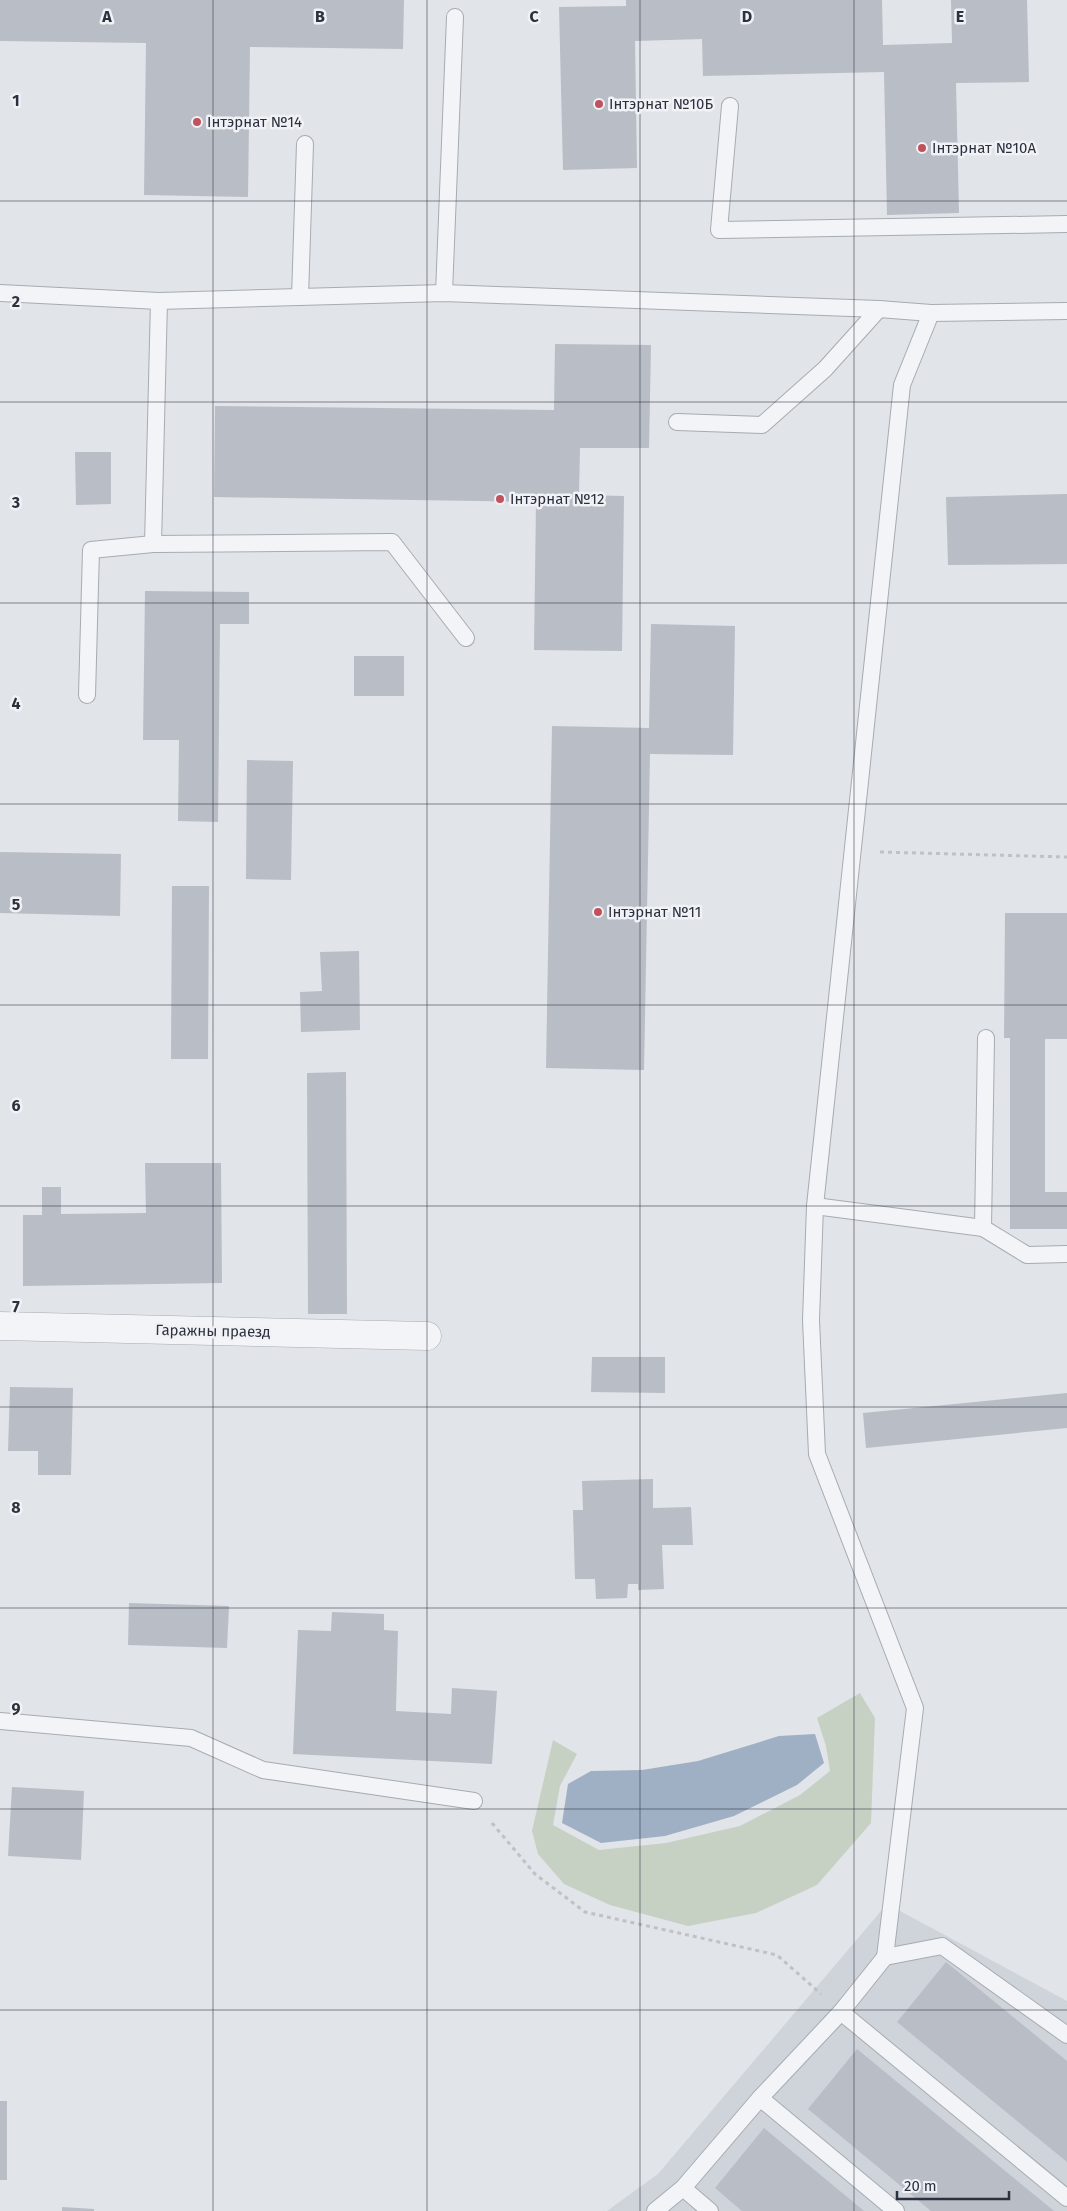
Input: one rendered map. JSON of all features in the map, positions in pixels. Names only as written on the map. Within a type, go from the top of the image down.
[{"type":"street","name":"Гаражны праезд","points":[[0,1326],[427,1336]]},
{"type":"lane","points":[[444,294],[455,17]]},
{"type":"lane","points":[[730,106],[719,230],[1067,224]]},
{"type":"lane","points":[[300,298],[305,144]]},
{"type":"lane","points":[[0,294],[159,301],[444,294],[879,309],[931,313],[1067,311]]},
{"type":"lane","points":[[154,544],[159,301]]},
{"type":"lane","points":[[677,422],[762,425],[825,369],[879,309]]},
{"type":"lane","points":[[655,2211],[683,2188],[760,2098],[841,2012],[885,1957],[915,1708],[817,1454],[812,1320],[815,1206],[902,385],[931,313]]},
{"type":"lane","points":[[87,695],[91,550],[154,544],[392,542],[466,638]]},
{"type":"lane","points":[[983,1228],[986,1038]]},
{"type":"lane","points":[[815,1206],[983,1228],[1027,1255],[1067,1254]]},
{"type":"lane","points":[[0,1721],[191,1738],[263,1770],[474,1801]]},
{"type":"lane","points":[[885,1957],[942,1946],[1067,2035]]},
{"type":"lane","points":[[841,2012],[1067,2198]]},
{"type":"lane","points":[[760,2098],[896,2211]]},
{"type":"lane","points":[[683,2188],[710,2211]]},
{"type":"path","points":[[853,851],[1067,857]]},
{"type":"path","points":[[474,1801],[535,1874],[584,1912],[777,1955],[841,2012]]},
{"type":"shaded area","points":[[887,1904],[1067,2001],[1067,2211],[607,2211],[658,2174]]},
{"type":"green space","points":[[860,1693],[875,1718],[871,1823],[817,1885],[756,1913],[688,1926],[610,1905],[564,1884],[538,1854],[532,1831],[553,1740],[577,1754],[560,1786],[553,1825],[599,1850],[666,1843],[740,1826],[800,1795],[830,1771],[826,1746],[817,1718]]},
{"type":"water","points":[[815,1734],[824,1763],[797,1785],[734,1816],[665,1836],[601,1843],[562,1823],[568,1784],[591,1771],[642,1770],[698,1761],[779,1736]]},
{"type":"building","name":"Інтэрнат №14","points":[[0,0],[404,0],[403,49],[250,47],[248,197],[144,195],[146,43],[0,41]]},
{"type":"building","points":[[626,0],[882,0],[883,45],[952,43],[951,0],[1027,0],[1029,82],[956,83],[959,213],[887,215],[884,72],[703,76],[702,39],[635,41],[637,168],[563,170],[559,7],[626,6]]},
{"type":"building","name":"Інтэрнат №12","points":[[555,344],[651,345],[649,448],[580,448],[579,495],[624,496],[622,651],[534,650],[536,502],[214,497],[215,406],[554,410]]},
{"type":"building","points":[[75,452],[111,452],[111,504],[76,505]]},
{"type":"building","points":[[1067,494],[1067,564],[948,565],[946,497]]},
{"type":"building","points":[[145,591],[249,592],[249,624],[220,624],[218,822],[178,821],[179,740],[143,740]]},
{"type":"building","name":"Інтэрнат №11","points":[[651,624],[735,626],[733,755],[650,754],[644,1070],[546,1068],[552,726],[649,728]]},
{"type":"building","points":[[354,656],[404,656],[404,696],[354,696]]},
{"type":"building","points":[[247,760],[293,761],[291,880],[246,879]]},
{"type":"building","points":[[0,852],[121,854],[120,916],[0,913]]},
{"type":"building","points":[[172,886],[209,886],[208,1059],[171,1059]]},
{"type":"building","points":[[1005,913],[1067,913],[1067,1039],[1045,1039],[1045,1192],[1067,1192],[1067,1229],[1010,1229],[1010,1038],[1004,1038]]},
{"type":"building","points":[[359,951],[360,1030],[301,1032],[300,992],[322,991],[320,952]]},
{"type":"building","points":[[346,1072],[347,1314],[308,1314],[307,1073]]},
{"type":"building","points":[[145,1163],[221,1163],[222,1283],[23,1286],[23,1215],[42,1215],[42,1187],[61,1187],[61,1214],[146,1213]]},
{"type":"building","points":[[592,1357],[665,1357],[665,1393],[591,1392]]},
{"type":"building","points":[[10,1387],[73,1388],[71,1475],[38,1475],[38,1451],[8,1451]]},
{"type":"building","points":[[1067,1393],[1067,1428],[866,1448],[863,1413]]},
{"type":"building","points":[[653,1479],[653,1508],[691,1507],[693,1545],[662,1545],[664,1589],[638,1590],[638,1584],[628,1584],[627,1598],[596,1599],[595,1579],[575,1579],[573,1510],[583,1510],[582,1481]]},
{"type":"building","points":[[129,1603],[229,1606],[227,1648],[128,1645]]},
{"type":"building","points":[[332,1612],[384,1614],[384,1630],[398,1631],[396,1711],[451,1714],[452,1688],[497,1691],[492,1764],[293,1754],[298,1630],[331,1631]]},
{"type":"building","points":[[12,1787],[84,1791],[81,1860],[8,1856]]},
{"type":"building","points":[[946,1962],[1067,2061],[1067,2162],[897,2022]]},
{"type":"building","points":[[857,2049],[1054,2211],[931,2211],[808,2109]]},
{"type":"building","points":[[0,2101],[7,2101],[7,2180],[0,2180]]},
{"type":"building","points":[[764,2128],[864,2211],[742,2211],[715,2188]]},
{"type":"building","points":[[62,2207],[94,2209],[94,2211],[62,2211]]},
{"type":"place","name":"Інтэрнат №10Б","points":[[599,104]]},
{"type":"place","name":"Інтэрнат №14","points":[[197,122]]},
{"type":"place","name":"Інтэрнат №10А","points":[[922,148]]},
{"type":"place","name":"Інтэрнат №12","points":[[500,499]]},
{"type":"place","name":"Інтэрнат №11","points":[[598,912]]}]
